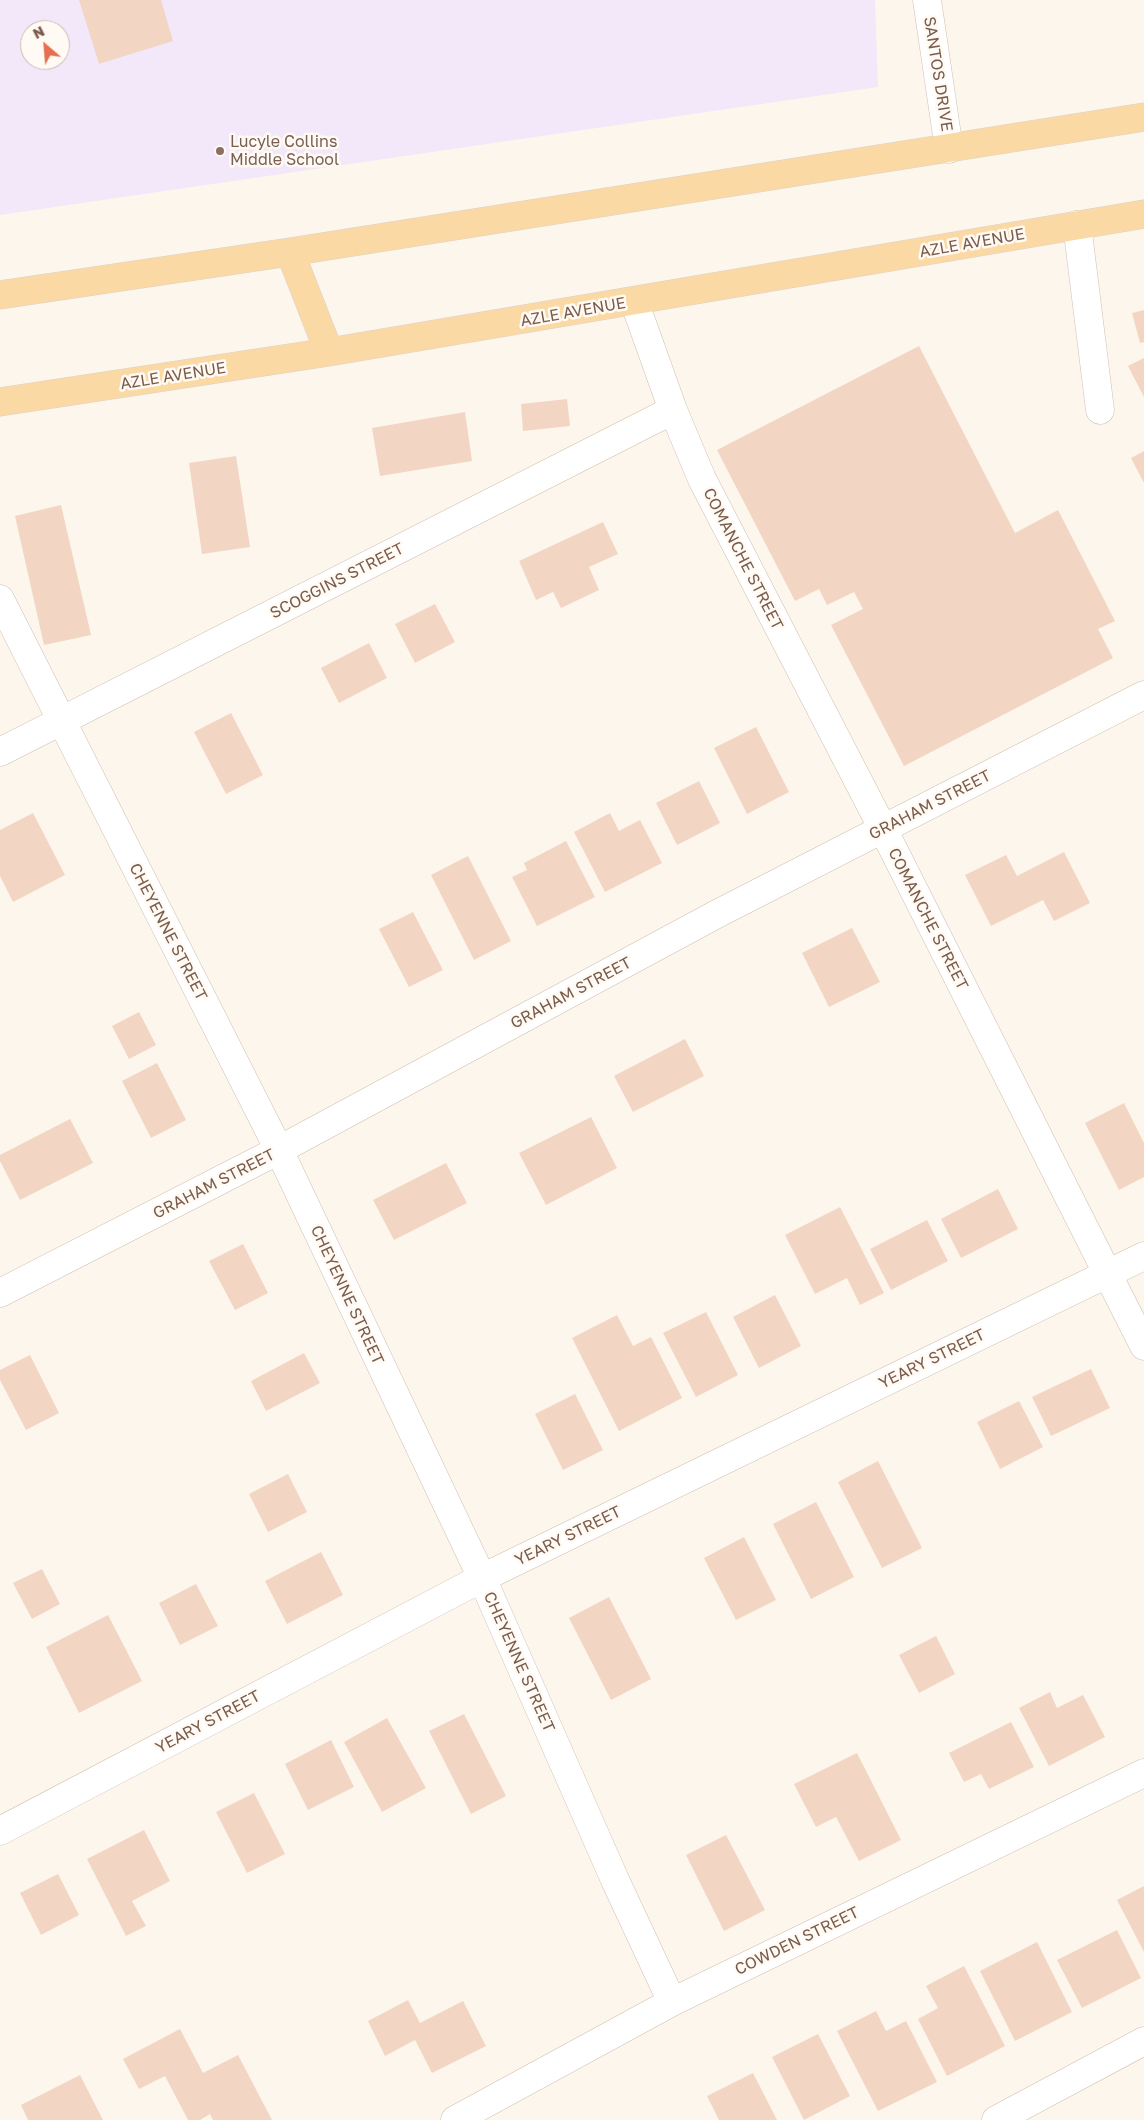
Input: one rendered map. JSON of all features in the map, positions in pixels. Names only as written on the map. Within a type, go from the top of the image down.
[{"type":"main road","points":[[0,295],[290,252],[1144,117]]},
{"type":"main road","name":"AZLE AVENUE","points":[[0,402],[329,352],[1144,214]]},
{"type":"main road","points":[[290,252],[329,352]]},
{"type":"street","name":"SANTOS DRIVE","points":[[927,0],[950,148]]},
{"type":"street","points":[[1077,225],[1100,410]]},
{"type":"street","name":"COMANCHE STREET","points":[[634,301],[673,410],[702,479],[883,829],[1144,1346]]},
{"type":"street","name":"SCOGGINS STREET","points":[[0,752],[673,410]]},
{"type":"street","name":"CHEYENNE STREET","points":[[0,599],[60,721],[279,1150],[482,1578],[611,1871],[672,2002]]},
{"type":"street","name":"GRAHAM STREET","points":[[0,1293],[279,1150],[715,915],[1144,695]]},
{"type":"street","name":"YEARY STREET","points":[[0,1832],[482,1578],[1144,1256]]},
{"type":"street","name":"COWDEN STREET","points":[[455,2120],[672,2002],[1144,1773]]},
{"type":"street","points":[[996,2120],[1144,2042]]},
{"type":"shaded area","name":"Lucyle Collins Middle School","points":[[0,0],[875,0],[878,87],[0,215]]},
{"type":"building","points":[[79,0],[161,0],[173,41],[99,64]]},
{"type":"building","points":[[1144,310],[1144,342],[1140,343],[1132,313]]},
{"type":"building","points":[[919,346],[1015,533],[1058,510],[1115,621],[1098,629],[1113,658],[904,766],[831,625],[863,609],[854,592],[827,605],[819,589],[795,601],[717,450]]},
{"type":"building","points":[[1144,358],[1144,397],[1128,366]]},
{"type":"building","points":[[567,399],[570,426],[523,431],[521,404]]},
{"type":"building","points":[[465,412],[472,461],[380,476],[372,428]]},
{"type":"building","points":[[1144,451],[1144,483],[1131,458]]},
{"type":"building","points":[[236,456],[250,547],[202,554],[189,463]]},
{"type":"building","points":[[61,505],[91,635],[44,645],[15,516]]},
{"type":"building","points":[[603,522],[618,554],[589,567],[599,590],[561,608],[553,592],[536,600],[519,561]]},
{"type":"building","points":[[435,604],[455,642],[415,663],[395,624]]},
{"type":"building","points":[[369,643],[387,678],[339,703],[321,668]]},
{"type":"building","points":[[231,713],[263,775],[226,794],[194,732]]},
{"type":"building","points":[[756,727],[789,792],[747,814],[714,748]]},
{"type":"building","points":[[699,781],[720,823],[677,845],[656,803]]},
{"type":"building","points":[[33,813],[65,875],[13,902],[0,876],[0,830]]},
{"type":"building","points":[[610,813],[619,831],[640,820],[662,863],[605,892],[574,832]]},
{"type":"building","points":[[566,841],[595,897],[537,926],[512,877],[527,870],[524,863]]},
{"type":"building","points":[[1064,852],[1090,903],[1054,921],[1043,900],[991,926],[965,875],[1006,855],[1017,876]]},
{"type":"building","points":[[468,856],[511,941],[474,960],[431,875]]},
{"type":"building","points":[[413,912],[443,970],[409,987],[379,929]]},
{"type":"building","points":[[852,928],[880,982],[829,1007],[802,953]]},
{"type":"building","points":[[139,1012],[156,1045],[129,1059],[112,1026]]},
{"type":"building","points":[[685,1039],[704,1076],[633,1112],[614,1076]]},
{"type":"building","points":[[157,1063],[186,1120],[151,1138],[122,1081]]},
{"type":"building","points":[[1124,1103],[1144,1143],[1144,1177],[1119,1190],[1085,1123]]},
{"type":"building","points":[[591,1117],[617,1168],[546,1205],[519,1153]]},
{"type":"building","points":[[70,1119],[93,1163],[20,1200],[0,1161],[0,1155]]},
{"type":"building","points":[[446,1163],[467,1203],[394,1240],[373,1200]]},
{"type":"building","points":[[998,1189],[1018,1229],[961,1258],[941,1219]]},
{"type":"building","points":[[840,1207],[884,1293],[860,1305],[847,1278],[815,1294],[785,1235]]},
{"type":"building","points":[[927,1220],[948,1261],[891,1290],[870,1249]]},
{"type":"building","points":[[243,1244],[268,1293],[235,1310],[209,1261]]},
{"type":"building","points":[[775,1295],[801,1346],[759,1368],[733,1317]]},
{"type":"building","points":[[706,1312],[738,1375],[696,1397],[663,1333]]},
{"type":"building","points":[[617,1315],[633,1346],[651,1337],[682,1398],[619,1431],[572,1338]]},
{"type":"building","points":[[304,1353],[320,1383],[266,1411],[251,1381]]},
{"type":"building","points":[[30,1355],[59,1413],[26,1430],[0,1380],[0,1370]]},
{"type":"building","points":[[1091,1369],[1110,1408],[1051,1436],[1032,1397]]},
{"type":"building","points":[[575,1394],[603,1450],[563,1470],[535,1414]]},
{"type":"building","points":[[1019,1401],[1043,1447],[1000,1469],[977,1422]]},
{"type":"building","points":[[878,1461],[922,1548],[882,1568],[838,1482]]},
{"type":"building","points":[[288,1474],[307,1512],[268,1532],[249,1494]]},
{"type":"building","points":[[816,1502],[854,1577],[811,1599],[773,1524]]},
{"type":"building","points":[[744,1537],[776,1600],[736,1620],[704,1558]]},
{"type":"building","points":[[321,1552],[343,1595],[287,1624],[265,1581]]},
{"type":"building","points":[[42,1569],[60,1604],[32,1619],[13,1583]]},
{"type":"building","points":[[196,1584],[218,1626],[180,1645],[159,1603]]},
{"type":"building","points":[[609,1597],[651,1679],[611,1700],[569,1618]]},
{"type":"building","points":[[108,1615],[142,1681],[79,1713],[46,1647]]},
{"type":"building","points":[[936,1636],[955,1674],[919,1693],[899,1655]]},
{"type":"building","points":[[1050,1692],[1057,1708],[1083,1695],[1105,1737],[1049,1766],[1019,1708]]},
{"type":"building","points":[[464,1714],[506,1796],[471,1814],[429,1731]]},
{"type":"building","points":[[387,1718],[426,1788],[382,1812],[344,1742]]},
{"type":"building","points":[[1011,1722],[1034,1767],[989,1789],[981,1774],[964,1782],[949,1753]]},
{"type":"building","points":[[331,1740],[354,1787],[308,1810],[285,1764]]},
{"type":"building","points":[[857,1753],[901,1840],[859,1861],[836,1817],[816,1827],[794,1784]]},
{"type":"building","points":[[254,1793],[285,1854],[247,1873],[216,1812]]},
{"type":"building","points":[[144,1830],[170,1881],[132,1901],[146,1926],[126,1936],[87,1859]]},
{"type":"building","points":[[726,1835],[765,1910],[724,1931],[686,1855]]},
{"type":"building","points":[[58,1874],[79,1915],[41,1935],[20,1893]]},
{"type":"building","points":[[1144,1886],[1144,1952],[1117,1900]]},
{"type":"building","points":[[1117,1930],[1141,1978],[1082,2008],[1057,1960]]},
{"type":"building","points":[[1037,1942],[1072,2012],[1015,2041],[980,1971]]},
{"type":"building","points":[[964,1966],[1005,2046],[947,2076],[918,2019],[938,2008],[926,1986]]},
{"type":"building","points":[[408,2000],[420,2023],[463,2001],[486,2046],[432,2073],[415,2040],[385,2056],[368,2021]]},
{"type":"building","points":[[876,2011],[886,2031],[906,2021],[937,2082],[878,2111],[837,2031]]},
{"type":"building","points":[[180,2029],[203,2073],[238,2055],[272,2120],[213,2120],[210,2114],[200,2120],[188,2120],[165,2076],[139,2089],[123,2059]]},
{"type":"building","points":[[818,2034],[850,2096],[804,2120],[772,2057]]},
{"type":"building","points":[[753,2073],[777,2120],[719,2120],[707,2096]]},
{"type":"building","points":[[80,2075],[103,2120],[28,2120],[21,2105]]},
{"type":"place","name":"Lucyle Collins Middle School","points":[[220,151]]}]
